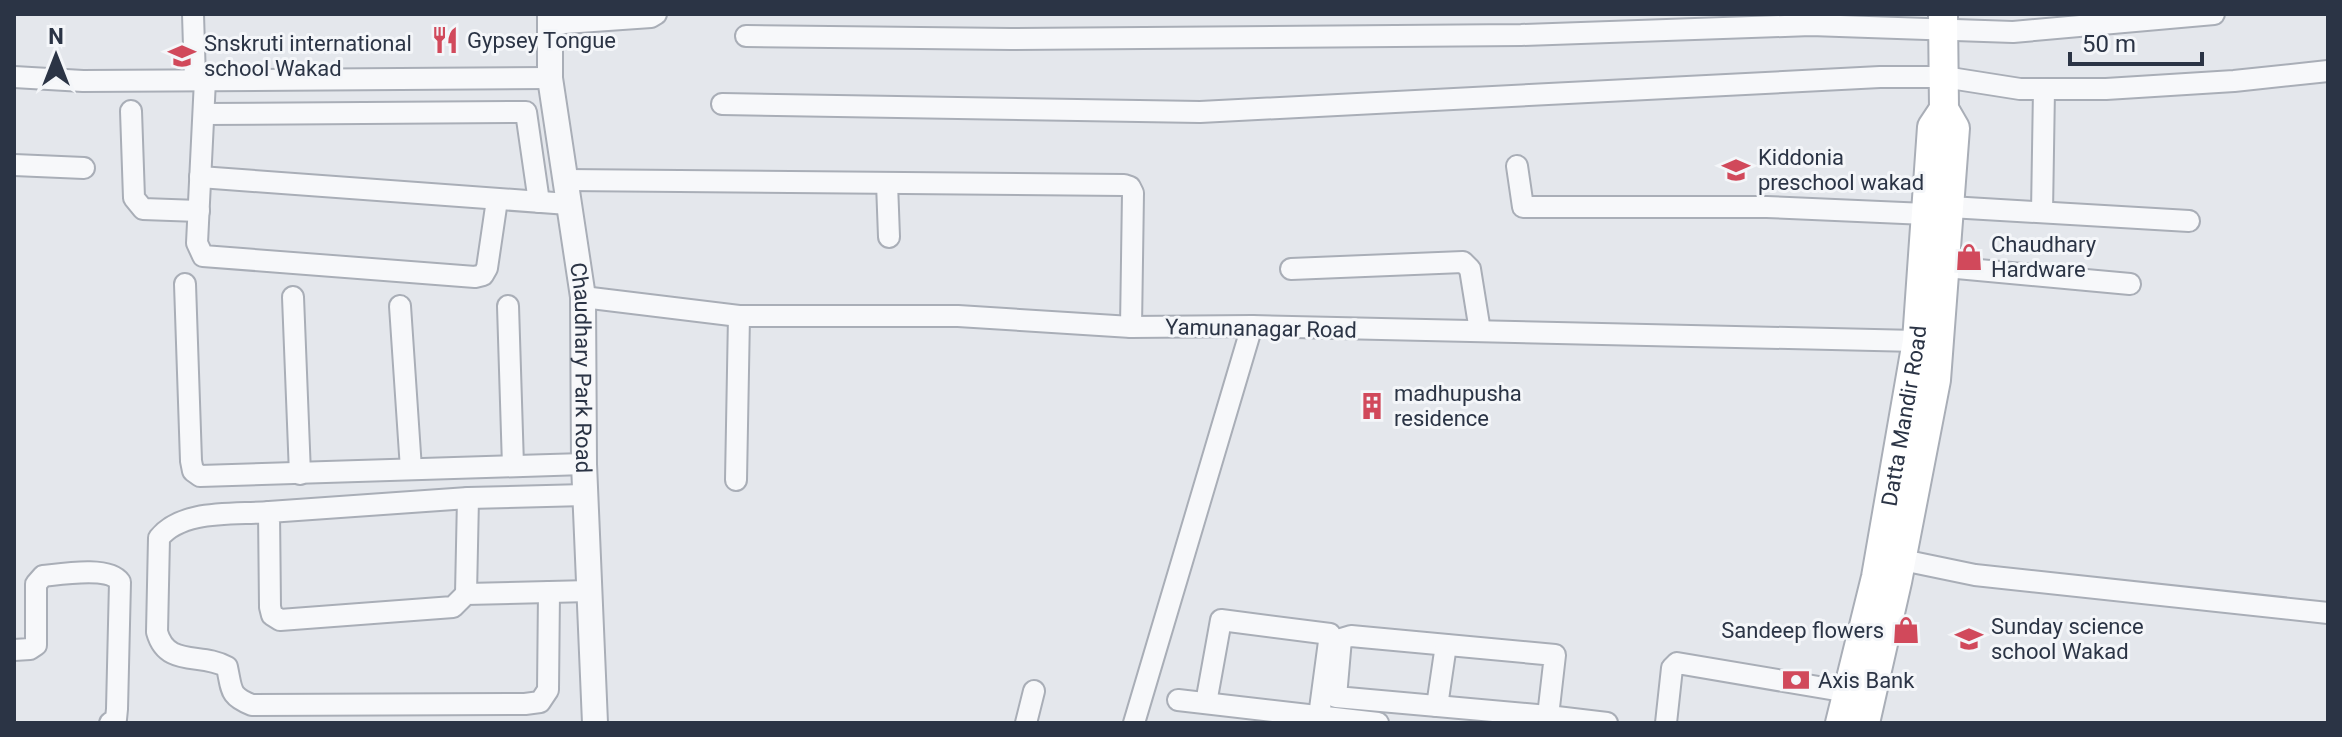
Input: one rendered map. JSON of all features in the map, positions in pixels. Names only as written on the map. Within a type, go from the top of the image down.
[{"type":"main road","name":"Datta Mandir Road","points":[[1929,344],[1938,210],[1955,128],[1944,109],[1944,23]]},
{"type":"main road","name":"Datta Mandir Road","points":[[1865,723],[1929,344],[1946,267],[1938,210]]},
{"type":"main road","name":"Datta Mandir Road","points":[[1840,723],[1891,558]]},
{"type":"street","points":[[193,14],[204,114],[199,211],[199,251],[203,256],[475,277],[483,275],[487,268],[497,200]]},
{"type":"street","points":[[550,19],[651,17],[656,14]]},
{"type":"street","points":[[746,36],[1024,39],[1506,35],[1944,23],[2013,32],[2214,14]]},
{"type":"street","name":"Chaudhary Park Road","points":[[550,19],[550,78],[583,297],[584,464],[595,723]]},
{"type":"street","points":[[722,104],[1200,112],[1478,100],[1730,84],[1944,77],[2020,89],[2044,89],[2163,85],[2328,71]]},
{"type":"street","points":[[14,77],[83,81],[550,78]]},
{"type":"street","points":[[2042,212],[2044,89]]},
{"type":"street","points":[[131,111],[134,198],[143,209],[199,211]]},
{"type":"street","points":[[204,114],[526,112],[539,202]]},
{"type":"street","points":[[14,165],[84,168]]},
{"type":"street","points":[[1517,166],[1523,207],[2042,212],[2189,221]]},
{"type":"street","points":[[200,177],[539,202],[567,192],[887,183],[1124,185],[1130,187],[1133,193],[1131,327]]},
{"type":"street","points":[[887,183],[889,237]]},
{"type":"street","points":[[1291,269],[1463,262],[1470,269],[1480,331]]},
{"type":"street","points":[[1946,267],[2130,284]]},
{"type":"street","points":[[185,284],[193,471],[208,477],[584,464]]},
{"type":"street","points":[[293,297],[300,474]]},
{"type":"street","name":"Yamunanagar Road","points":[[583,297],[739,316],[958,316],[1131,327],[1252,326],[1929,344]]},
{"type":"street","points":[[400,306],[411,469]]},
{"type":"street","points":[[508,306],[513,466]]},
{"type":"street","points":[[736,480],[739,316]]},
{"type":"street","points":[[1134,723],[1252,326]]},
{"type":"street","points":[[549,592],[548,690],[540,702],[510,705],[252,705],[233,694],[227,667],[218,662],[175,655],[161,645],[157,632],[159,538],[167,529],[186,518],[468,498],[585,495]]},
{"type":"street","points":[[466,594],[468,498]]},
{"type":"street","points":[[269,512],[270,607],[272,615],[280,620],[453,607],[466,594],[590,591]]},
{"type":"street","points":[[1891,558],[1975,575],[2328,613]]},
{"type":"street","points":[[14,650],[30,649],[36,645],[38,579],[43,576],[106,572],[117,577],[120,582],[117,709],[116,719],[110,723]]},
{"type":"street","points":[[1206,703],[1221,620],[1330,634],[1319,716]]},
{"type":"street","points":[[1548,720],[1555,655],[1351,636],[1341,639],[1336,697],[1548,720],[1607,723]]},
{"type":"street","points":[[1437,706],[1446,645]]},
{"type":"street","points":[[1666,723],[1672,668],[1677,663],[1848,692]]},
{"type":"street","points":[[1026,723],[1034,691]]},
{"type":"street","points":[[1178,700],[1378,723]]},
{"type":"place","name":"Gypsey Tongue","points":[[445,40]]},
{"type":"place","name":"Snskruti international school Wakad","points":[[182,56]]},
{"type":"place","name":"Kiddonia preschool wakad","points":[[1736,170]]},
{"type":"place","name":"Chaudhary Hardware","points":[[1969,257]]},
{"type":"place","name":"madhupusha residence","points":[[1372,406]]},
{"type":"place","name":"Sandeep flowers","points":[[1906,630]]},
{"type":"place","name":"Sunday science school Wakad","points":[[1969,639]]},
{"type":"place","name":"Axis Bank","points":[[1796,680]]}]
